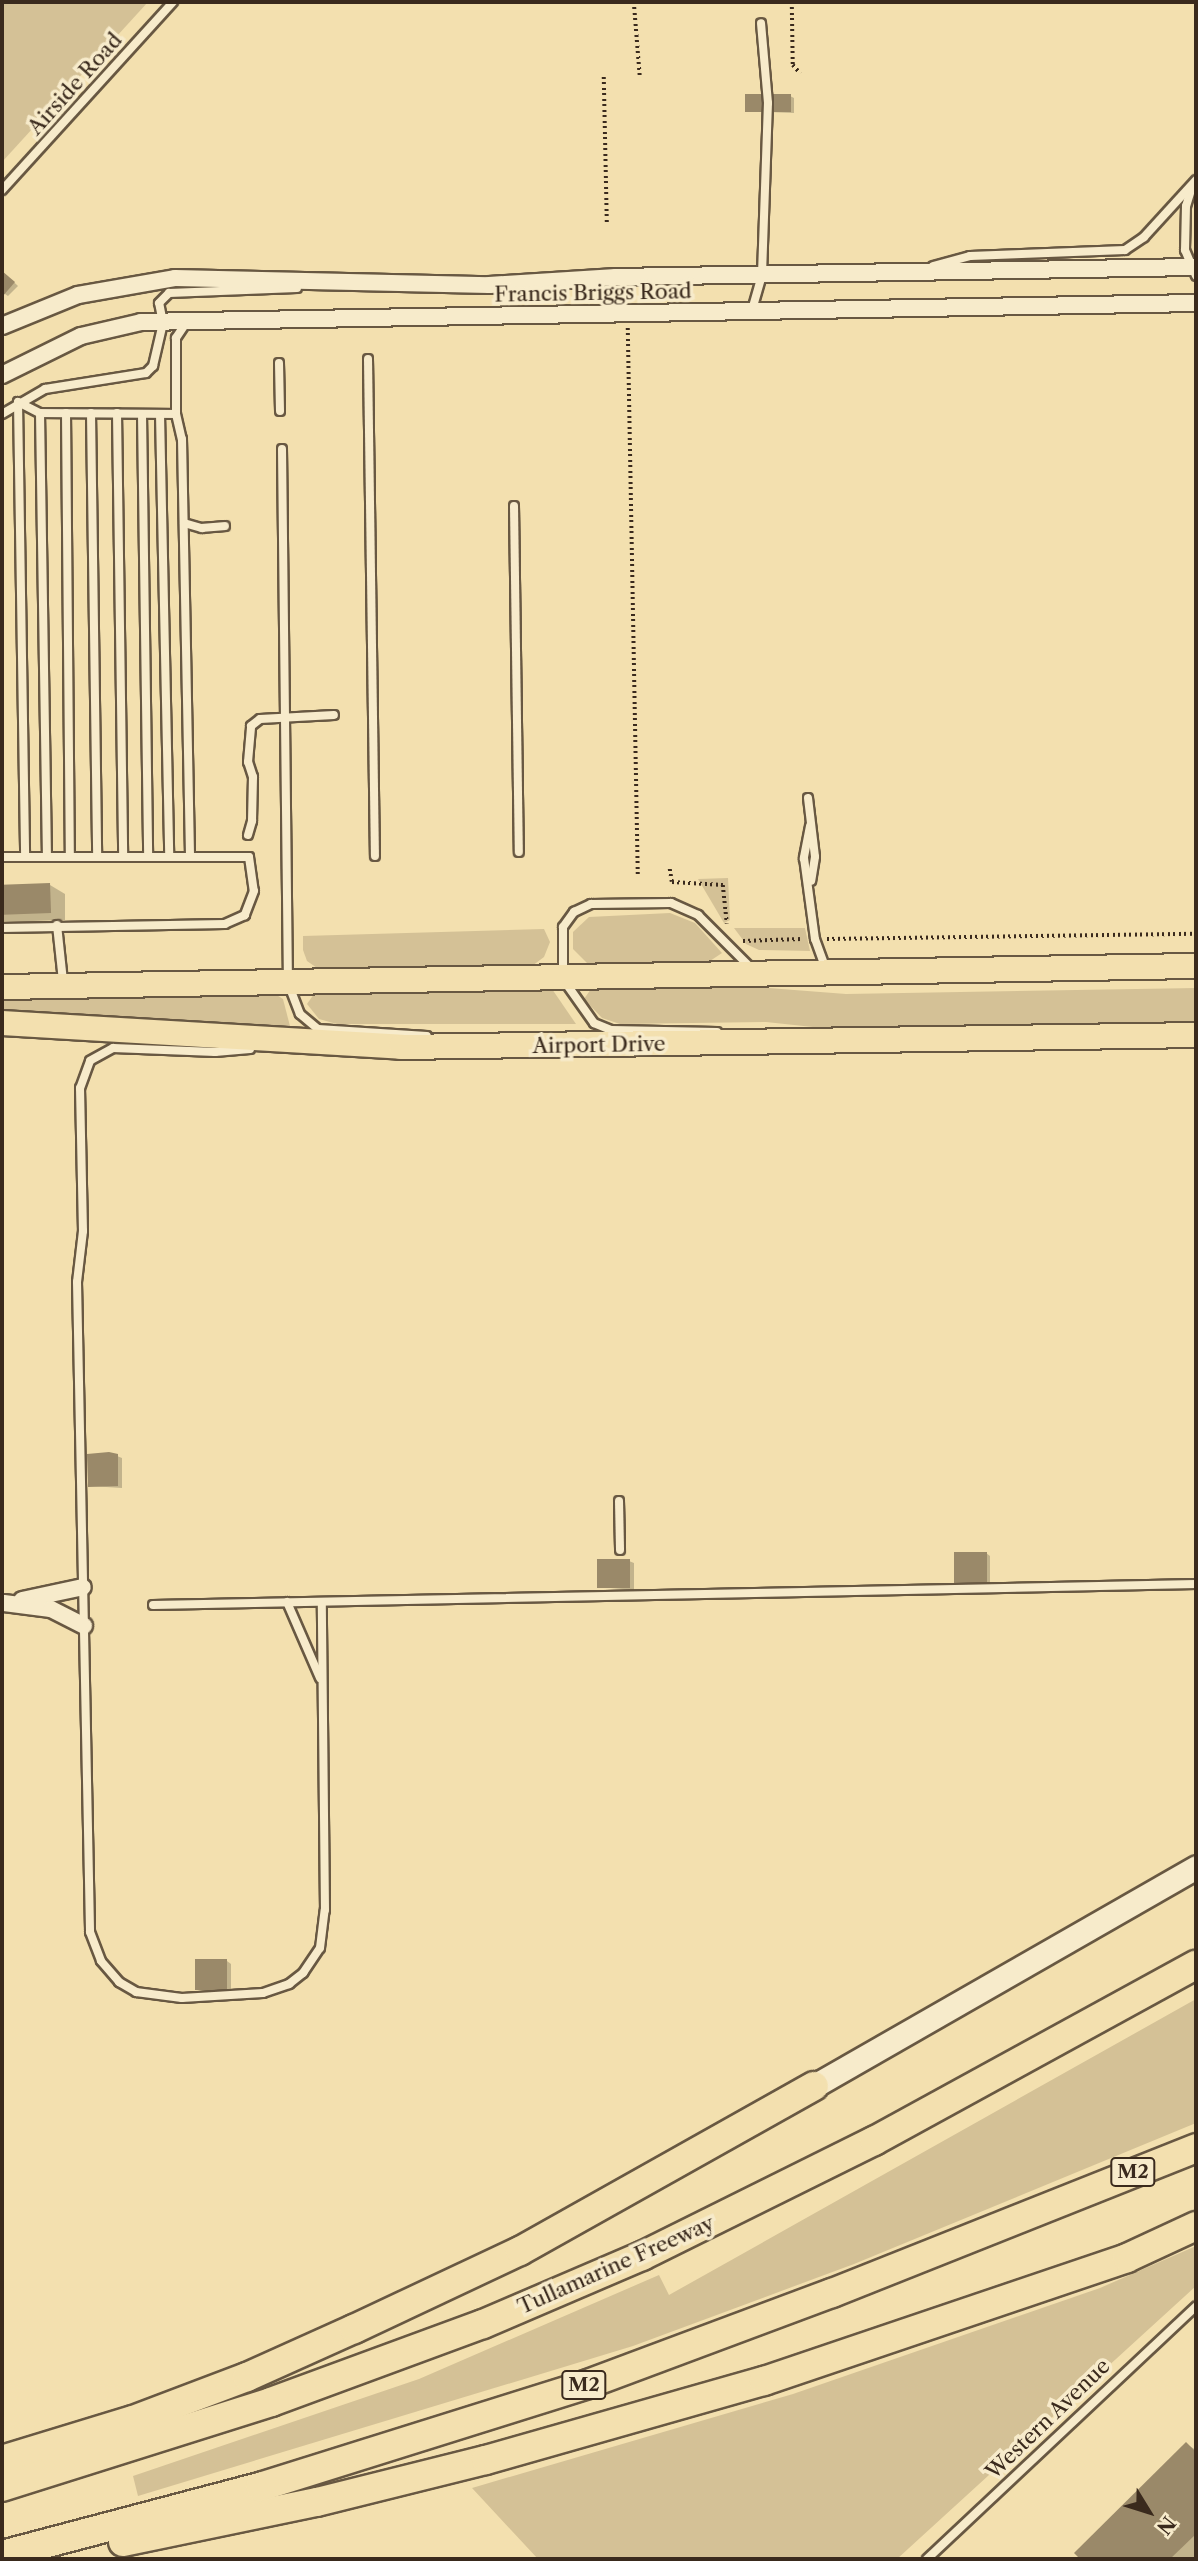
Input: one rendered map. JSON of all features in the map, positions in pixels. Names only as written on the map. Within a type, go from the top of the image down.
[{"type":"highway","name":"Tullamarine Freeway","points":[[2,2487],[271,2402],[483,2324],[642,2256],[874,2141],[1196,1965]]},
{"type":"highway","points":[[2,2460],[133,2420],[247,2377],[354,2329],[520,2250],[814,2086]]},
{"type":"highway","name":"M2","points":[[2,2555],[401,2445],[589,2384],[832,2293],[1196,2148]]},
{"type":"highway","points":[[85,2534],[117,2543],[317,2502],[486,2460],[764,2381],[1127,2258],[1196,2226]]},
{"type":"main road","points":[[2,987],[1196,966]]},
{"type":"main road","name":"Airport Drive","points":[[2,1023],[295,1044],[484,1047],[1196,1035]]},
{"type":"street","name":"Francis Briggs Road","points":[[2,326],[78,295],[143,280],[489,285],[762,274],[1195,270]]},
{"type":"street","name":"Francis Briggs Road","points":[[2,375],[80,335],[131,323],[1196,303]]},
{"type":"street","points":[[3,1603],[83,1587]]},
{"type":"street","points":[[3,1603],[51,1609],[84,1626]]},
{"type":"street","points":[[814,2086],[1196,1867]]},
{"type":"lane","name":"Airside Road","points":[[2,190],[173,2]]},
{"type":"lane","points":[[752,310],[762,274],[768,103],[761,23]]},
{"type":"lane","points":[[1195,270],[1185,250],[1186,206],[1196,181]]},
{"type":"lane","points":[[913,271],[970,256],[1125,250],[1144,237],[1196,181]]},
{"type":"lane","points":[[2,414],[18,402],[45,389],[146,373],[153,366],[163,323],[159,303],[177,290],[489,285]]},
{"type":"lane","points":[[187,323],[176,338],[176,414],[182,439],[190,854]]},
{"type":"lane","points":[[368,359],[375,856]]},
{"type":"lane","points":[[279,363],[280,411]]},
{"type":"lane","points":[[18,402],[40,413],[176,414]]},
{"type":"lane","points":[[18,402],[24,857]]},
{"type":"lane","points":[[40,413],[47,856]]},
{"type":"lane","points":[[66,413],[70,856]]},
{"type":"lane","points":[[91,413],[97,855]]},
{"type":"lane","points":[[117,413],[123,855]]},
{"type":"lane","points":[[142,414],[148,855]]},
{"type":"lane","points":[[160,414],[169,854]]},
{"type":"lane","points":[[282,449],[288,983],[300,1014],[318,1028],[409,1033],[484,1047]]},
{"type":"lane","points":[[514,506],[519,852]]},
{"type":"lane","points":[[184,523],[202,528],[225,526]]},
{"type":"lane","points":[[248,835],[253,777],[247,734],[255,721],[334,715]]},
{"type":"lane","points":[[808,798],[816,857],[810,889],[815,939],[827,974]]},
{"type":"lane","points":[[2,857],[169,854],[249,857],[254,895],[245,915],[225,924],[2,928]]},
{"type":"lane","points":[[757,974],[687,908],[671,903],[591,904],[574,912],[562,927],[563,979],[581,1011],[602,1028],[700,1029],[776,1041]]},
{"type":"lane","points":[[57,925],[64,988]]},
{"type":"lane","points":[[295,1044],[215,1052],[113,1048],[90,1061],[80,1088],[83,1231],[77,1282],[90,1932],[101,1961],[119,1982],[152,1997],[233,1996],[276,1990],[303,1973],[320,1948],[325,1910],[322,1602]]},
{"type":"lane","points":[[619,1501],[620,1550]]},
{"type":"lane","points":[[153,1605],[1196,1584]]},
{"type":"lane","points":[[288,1602],[321,1681]]},
{"type":"lane","name":"Western Avenue","points":[[927,2559],[1196,2306]]},
{"type":"path","points":[[634,2],[640,76]]},
{"type":"path","points":[[792,2],[793,65],[800,74]]},
{"type":"path","points":[[604,77],[607,224]]},
{"type":"path","points":[[628,324],[638,875]]},
{"type":"path","points":[[670,869],[672,882],[723,885],[726,922],[743,941],[1196,934]]},
{"type":"shaded area","points":[[2,2],[148,2],[2,162]]},
{"type":"shaded area","points":[[728,878],[730,920],[724,923],[698,879]]},
{"type":"shaded area","points":[[670,913],[695,923],[722,953],[704,965],[589,965],[573,949],[573,932],[589,917]]},
{"type":"shaded area","points":[[734,928],[805,928],[810,951],[759,950],[746,944]]},
{"type":"shaded area","points":[[544,929],[550,942],[544,957],[532,966],[320,970],[307,961],[303,950],[303,936]]},
{"type":"shaded area","points":[[742,986],[846,994],[1196,988],[1196,1023],[841,1030],[766,1022],[620,1024],[602,1018],[584,999],[591,989]]},
{"type":"shaded area","points":[[552,989],[576,1024],[337,1024],[319,1019],[307,1004],[314,994]]},
{"type":"shaded area","points":[[275,994],[283,999],[291,1030],[2,1012],[2,998]]},
{"type":"shaded area","points":[[1196,1999],[1196,2123],[854,2264],[633,2346],[138,2496],[133,2476],[419,2379],[659,2275],[669,2295]]},
{"type":"shaded area","points":[[1196,2246],[1196,2286],[897,2559],[538,2559],[472,2488],[793,2394],[1100,2288]]},
{"type":"building","points":[[745,94],[791,94],[791,112],[745,112]]},
{"type":"building","points":[[2,271],[15,282],[2,297]]},
{"type":"building","points":[[50,883],[51,913],[3,915],[2,885]]},
{"type":"building","points":[[87,1454],[118,1454],[118,1486],[88,1487]]},
{"type":"building","points":[[954,1552],[987,1552],[987,1583],[954,1583]]},
{"type":"building","points":[[597,1559],[630,1559],[630,1588],[597,1588]]},
{"type":"building","points":[[195,1959],[227,1959],[227,1990],[195,1990]]},
{"type":"building","points":[[1186,2442],[1196,2452],[1196,2534],[1170,2559],[1080,2559],[1074,2553]]}]
